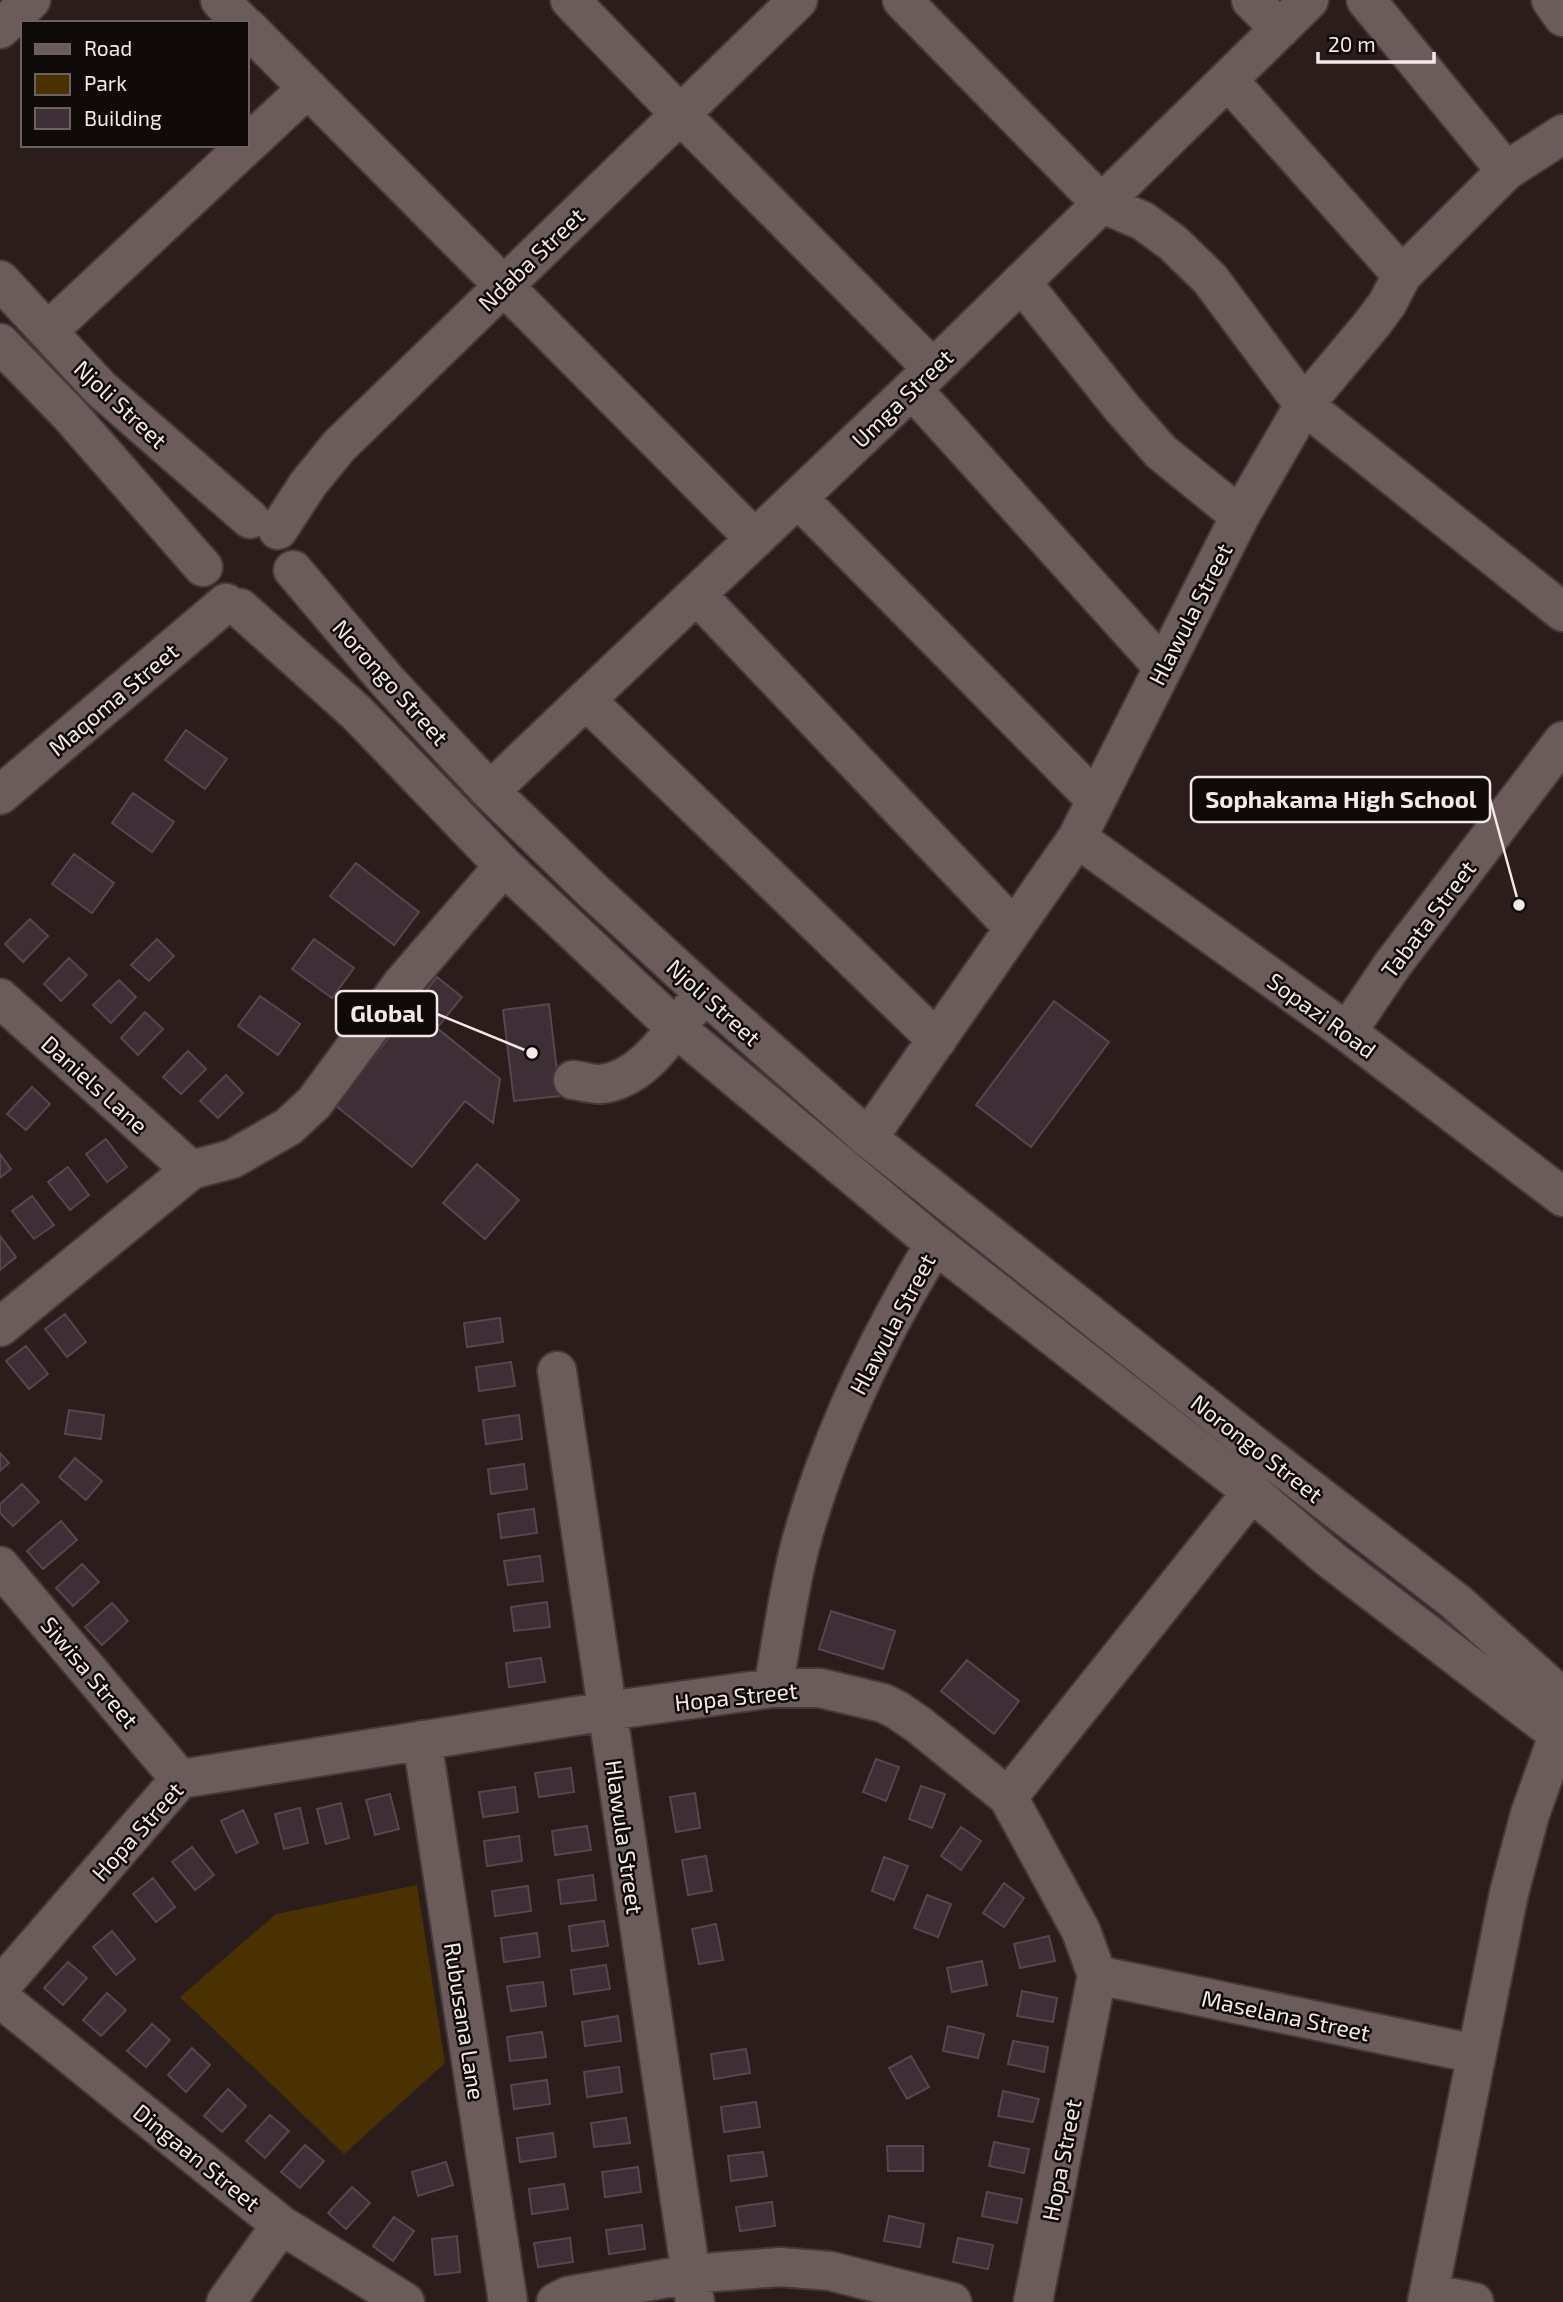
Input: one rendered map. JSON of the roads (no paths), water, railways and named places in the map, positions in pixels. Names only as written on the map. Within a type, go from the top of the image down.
[{"type":"street","points":[[0,29],[31,0]]},
{"type":"street","points":[[219,0],[240,21]]},
{"type":"street","points":[[570,0],[680,114],[923,379],[1163,667]]},
{"type":"street","name":"Ndaba Street","points":[[264,525],[308,484],[339,446],[798,0]]},
{"type":"street","points":[[902,0],[1101,203],[1143,221],[1173,243],[1210,279],[1304,405],[1563,612]]},
{"type":"street","points":[[1251,0],[1280,29]]},
{"type":"street","name":"Umga Street","points":[[490,791],[923,379],[1309,0]]},
{"type":"street","points":[[1366,0],[1506,172]]},
{"type":"street","points":[[1551,0],[1563,17]]},
{"type":"street","points":[[248,28],[755,540]]},
{"type":"street","points":[[1228,80],[1402,275]]},
{"type":"street","points":[[248,144],[308,88]]},
{"type":"street","name":"Hlawula Street","points":[[868,1139],[1077,838],[1240,516],[1304,405],[1372,324],[1387,304],[1402,275],[1506,172],[1563,135]]},
{"type":"street","points":[[48,331],[245,147]]},
{"type":"street","name":"Njoli Street","points":[[0,280],[100,388],[264,525]]},
{"type":"street","points":[[1021,282],[1161,452],[1240,516]]},
{"type":"street","name":"Njoli Street","points":[[0,343],[69,414],[203,567]]},
{"type":"street","points":[[799,498],[1096,800]]},
{"type":"street","points":[[236,521],[264,525],[290,548],[293,570],[289,584],[281,596],[269,605],[254,609],[233,606],[214,594],[203,567],[205,552],[217,532],[236,521]]},
{"type":"street","name":"Norongo Street","points":[[293,570],[388,682],[490,791]]},
{"type":"street","points":[[697,595],[1014,929]]},
{"type":"street","name":"Njoli Street","points":[[233,606],[310,669],[357,713],[503,866],[676,1028],[935,1244]]},
{"type":"street","name":"Maqoma Street","points":[[0,795],[233,606]]},
{"type":"street","points":[[586,700],[937,1040]]},
{"type":"street","name":"Tabata Street","points":[[1347,1032],[1393,964],[1563,741]]},
{"type":"street","name":"Njoli Street","points":[[490,791],[704,993],[868,1139],[947,1203]]},
{"type":"street","name":"Sopazi Road","points":[[1077,838],[1347,1032],[1563,1197]]},
{"type":"street","points":[[0,1327],[191,1170],[232,1159],[288,1128],[314,1103],[402,984],[503,866]]},
{"type":"street","points":[[573,1080],[600,1084],[622,1078],[644,1065],[704,993]]},
{"type":"street","name":"Daniels Lane","points":[[0,998],[191,1170]]},
{"type":"street","name":"Norongo Street","points":[[947,1203],[1456,1602],[1562,1723]]},
{"type":"street","name":"Hlawula Street","points":[[773,1688],[799,1550],[831,1446],[892,1317],[935,1244]]},
{"type":"street","name":"Norongo Street","points":[[935,1244],[1252,1492],[1330,1559],[1562,1723]]},
{"type":"street","name":"Hlawula Street","points":[[557,1371],[693,2288]]},
{"type":"street","name":"Norongo Street","points":[[1008,1797],[1252,1492]]},
{"type":"street","name":"Siwisa Street","points":[[0,1566],[180,1779]]},
{"type":"street","name":"Hopa Street","points":[[0,1987],[180,1779],[607,1711],[773,1688],[820,1688],[883,1703],[919,1725],[1008,1797],[1081,1931],[1097,1975],[1033,2302]]},
{"type":"street","points":[[1474,2302],[1429,2297],[1509,1893],[1530,1814],[1562,1723]]},
{"type":"street","name":"Rubusana Lane","points":[[422,1740],[508,2302]]},
{"type":"street","name":"Maselana Street","points":[[1097,1975],[1476,2054]]},
{"type":"street","name":"Dingaan Street","points":[[0,1998],[281,2225],[405,2302]]},
{"type":"street","points":[[226,2302],[281,2225]]},
{"type":"street","points":[[556,2302],[568,2296],[693,2288],[780,2267],[830,2271],[952,2302]]},
{"type":"place","name":"Sophakama High School","points":[[1519,905]]},
{"type":"place","name":"Global","points":[[532,1053]]}]
